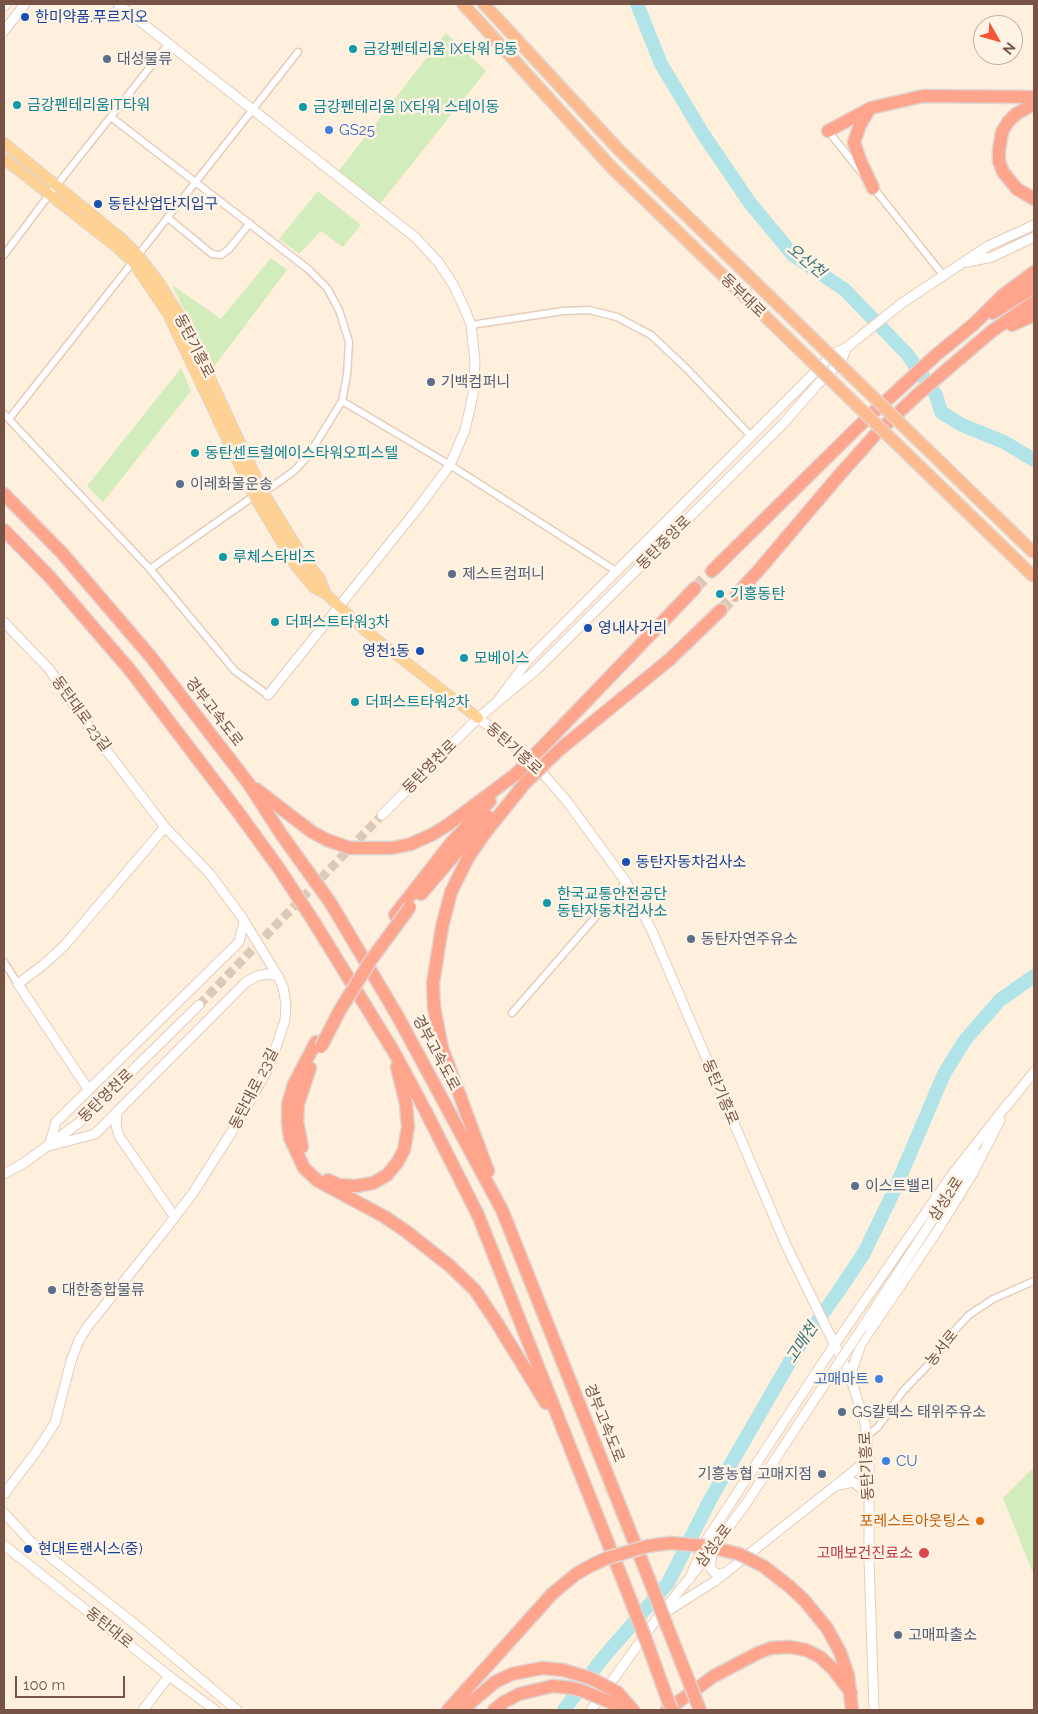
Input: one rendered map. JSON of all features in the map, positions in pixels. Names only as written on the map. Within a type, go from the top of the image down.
[{"type":"highway","points":[[454,4],[478,20]]},
{"type":"highway","name":"동부대로","points":[[463,4],[612,168],[1034,578]]},
{"type":"highway","name":"동부대로","points":[[484,4],[620,151],[1034,553]]},
{"type":"highway","points":[[488,4],[512,33]]},
{"type":"highway","points":[[828,131],[871,108],[923,96],[1034,97]]},
{"type":"highway","points":[[1034,104],[1016,114],[1008,122],[1002,132],[999,161],[1003,172],[1017,189],[1034,199]]},
{"type":"highway","points":[[871,108],[860,125],[854,142],[873,188]]},
{"type":"highway","points":[[712,571],[860,424],[974,324],[1003,295],[1034,272]]},
{"type":"highway","points":[[974,324],[1034,287]]},
{"type":"highway","points":[[736,595],[875,435],[969,350],[992,331],[1034,302]]},
{"type":"highway","points":[[969,350],[1025,318],[1034,315]]},
{"type":"highway","name":"경부고속도로","points":[[4,494],[62,553],[151,657],[249,784],[281,834],[330,902],[397,1014],[502,1210],[649,1579],[662,1621],[700,1710]]},
{"type":"highway","points":[[4,530],[49,576],[130,670],[238,812],[278,867],[314,922],[394,1052],[478,1215],[631,1601],[667,1704],[672,1710]]},
{"type":"highway","points":[[565,1435],[498,1323],[475,1290],[450,1266],[407,1232],[385,1217],[318,1180],[304,1168],[290,1138],[288,1104],[294,1084],[318,1045],[372,960],[410,907],[520,778],[551,738],[695,588]]},
{"type":"highway","points":[[249,784],[312,832],[342,846],[366,849],[401,846],[433,834],[450,824],[559,750],[669,660],[721,610]]},
{"type":"highway","points":[[394,1052],[406,1104],[408,1127],[404,1150],[397,1163],[387,1175],[373,1183],[356,1186],[339,1185],[314,1169],[304,1155],[299,1137],[297,1121],[298,1104],[318,1045],[366,955],[395,915],[451,842],[520,778]]},
{"type":"highway","points":[[502,1210],[442,1048],[434,1007],[433,983],[440,935],[451,892],[468,858],[520,778]]},
{"type":"highway","points":[[448,1710],[552,1594],[576,1574],[607,1558],[648,1546],[670,1543],[706,1546],[739,1554],[763,1566],[799,1595],[827,1628],[840,1652],[848,1676],[852,1710]]},
{"type":"highway","points":[[667,1704],[714,1676],[771,1648],[790,1647],[806,1650],[820,1657],[833,1669],[851,1693]]},
{"type":"highway","points":[[462,1710],[495,1682],[512,1674],[542,1668],[563,1670],[590,1678],[613,1697],[633,1710]]},
{"type":"highway","points":[[494,1710],[519,1694],[553,1686],[613,1697],[621,1710]]},
{"type":"main road","name":"동탄기흥로","points":[[4,143],[121,238],[136,259],[158,281],[177,311],[223,404],[258,494],[320,578],[326,594],[367,632],[478,718]]},
{"type":"main road","name":"동탄기흥로","points":[[4,159],[114,245],[136,259]]},
{"type":"street","points":[[4,31],[25,4]]},
{"type":"street","points":[[118,4],[254,109],[420,242],[439,263],[454,286],[471,325],[475,361],[473,394],[465,430],[450,465],[268,695],[235,671],[150,569],[6,416],[136,259],[197,182],[254,109],[298,52]]},
{"type":"street","points":[[4,256],[49,194],[169,43]]},
{"type":"street","points":[[111,117],[308,268],[327,288],[339,310],[349,342],[347,375],[342,402],[304,461],[294,472],[258,494],[150,569]]},
{"type":"street","points":[[828,131],[943,275]]},
{"type":"street","points":[[168,218],[212,254],[221,255],[229,249],[250,223]]},
{"type":"street","points":[[498,702],[528,660],[834,352],[846,348],[882,318],[922,289],[988,246],[1034,225]]},
{"type":"street","points":[[962,264],[992,257],[1034,238]]},
{"type":"street","points":[[471,325],[563,311],[589,310],[617,317],[651,335],[686,368],[750,436]]},
{"type":"street","name":"동탄중앙로","points":[[478,718],[535,671],[782,424],[842,360],[846,348]]},
{"type":"street","points":[[342,402],[450,465],[616,571]]},
{"type":"street","name":"동탄대로 23길","points":[[4,622],[49,670],[94,734],[165,827],[210,874],[244,922],[278,976],[283,987],[286,1004],[285,1020],[276,1047],[266,1072],[241,1117],[206,1172],[161,1235],[88,1326],[79,1340],[71,1361],[55,1423],[4,1494]]},
{"type":"street","name":"동탄영천로","points":[[382,815],[478,718]]},
{"type":"street","name":"동탄기흥로","points":[[478,718],[503,736],[560,794],[626,882],[652,931],[786,1245],[850,1376],[867,1436],[869,1459],[869,1559],[874,1710]]},
{"type":"street","points":[[18,984],[64,946],[165,827]]},
{"type":"street","points":[[512,1013],[626,882]]},
{"type":"street","points":[[48,1146],[56,1122],[239,942],[244,922]]},
{"type":"street","points":[[4,962],[88,1089]]},
{"type":"street","points":[[95,1134],[246,982],[257,976],[267,974],[278,976]]},
{"type":"street","name":"동탄영천로","points":[[4,1174],[24,1164],[80,1122],[199,1005]]},
{"type":"street","name":"삼성2로","points":[[591,1710],[662,1621],[688,1580],[747,1502],[1009,1102],[1034,1072]]},
{"type":"street","points":[[688,1580],[705,1542],[833,1340],[951,1176],[1009,1102]]},
{"type":"street","points":[[850,1376],[861,1344],[974,1173],[1009,1102]]},
{"type":"street","points":[[117,1112],[116,1125],[119,1136],[174,1216]]},
{"type":"street","points":[[48,1146],[107,1132],[119,1136]]},
{"type":"street","name":"농서로","points":[[867,1436],[878,1427],[903,1391],[934,1359],[953,1332],[969,1315],[993,1299],[1034,1281]]},
{"type":"street","points":[[662,1621],[869,1459]]},
{"type":"street","points":[[836,1485],[853,1482],[865,1491],[869,1497]]},
{"type":"street","points":[[4,1513],[30,1541],[136,1625],[237,1710]]},
{"type":"street","name":"동탄대로","points":[[4,1544],[169,1676],[215,1710]]},
{"type":"street","points":[[713,1549],[710,1567],[713,1572],[721,1574],[729,1570]]},
{"type":"street","points":[[143,1710],[169,1676]]},
{"type":"green space","points":[[446,33],[486,71],[379,205],[337,173]]},
{"type":"green space","points":[[318,191],[361,225],[343,247],[321,231],[299,254],[279,239]]},
{"type":"green space","points":[[271,258],[287,270],[213,368],[172,285],[221,319]]},
{"type":"green space","points":[[181,368],[191,391],[103,502],[87,486]]},
{"type":"green space","points":[[1034,1469],[1034,1576],[1003,1498]]},
{"type":"waterway","name":"오산천","points":[[637,4],[661,64],[703,134],[750,203],[793,255],[845,290],[907,354],[936,395],[941,412],[962,425],[1004,442],[1034,460]]},
{"type":"waterway","name":"고매천","points":[[564,1710],[602,1659],[668,1583],[710,1500],[796,1351],[864,1253],[894,1191],[944,1074],[965,1040],[1000,1000],[1034,976]]},
{"type":"tunnel","points":[[695,588],[712,571]]},
{"type":"tunnel","points":[[721,610],[736,595]]},
{"type":"tunnel","points":[[199,1005],[382,815]]},
{"type":"place","name":"한미약품.푸르지오","points":[[25,17]]},
{"type":"place","name":"금강펜테리움 IX타워 B동","points":[[353,49]]},
{"type":"place","name":"대성물류","points":[[107,59]]},
{"type":"place","name":"금강펜테리움IT타워","points":[[17,105]]},
{"type":"place","name":"금강펜테리움 IX타워 스테이동","points":[[303,107]]},
{"type":"place","name":"GS25","points":[[329,130]]},
{"type":"place","name":"동탄산업단지입구","points":[[98,204]]},
{"type":"place","name":"기백컴퍼니","points":[[431,382]]},
{"type":"place","name":"동탄센트럴에이스타워오피스텔","points":[[195,453]]},
{"type":"place","name":"이레화물운송","points":[[180,484]]},
{"type":"place","name":"루체스타비즈","points":[[223,557]]},
{"type":"place","name":"제스트컴퍼니","points":[[452,574]]},
{"type":"place","name":"기흥동탄","points":[[720,594]]},
{"type":"place","name":"더퍼스트타워3차","points":[[275,622]]},
{"type":"place","name":"영내사거리","points":[[588,628]]},
{"type":"place","name":"영천1동","points":[[420,651]]},
{"type":"place","name":"모베이스","points":[[464,658]]},
{"type":"place","name":"더퍼스트타워2차","points":[[355,702]]},
{"type":"place","name":"동탄자동차검사소","points":[[626,862]]},
{"type":"place","name":"한국교통안전공단 동탄자동차검사소","points":[[547,903]]},
{"type":"place","name":"동탄자연주유소","points":[[691,939]]},
{"type":"place","name":"이스트밸리","points":[[855,1186]]},
{"type":"place","name":"대한종합물류","points":[[52,1290]]},
{"type":"place","name":"고매마트","points":[[879,1379]]},
{"type":"place","name":"GS칼텍스 태위주유소","points":[[842,1412]]},
{"type":"place","name":"CU","points":[[886,1461]]},
{"type":"place","name":"기흥농협 고매지점","points":[[822,1474]]},
{"type":"place","name":"포레스트아웃팅스","points":[[980,1521]]},
{"type":"place","name":"현대트랜시스(중)","points":[[28,1549]]},
{"type":"place","name":"고매보건진료소","points":[[924,1553]]},
{"type":"place","name":"고매파출소","points":[[898,1635]]}]
